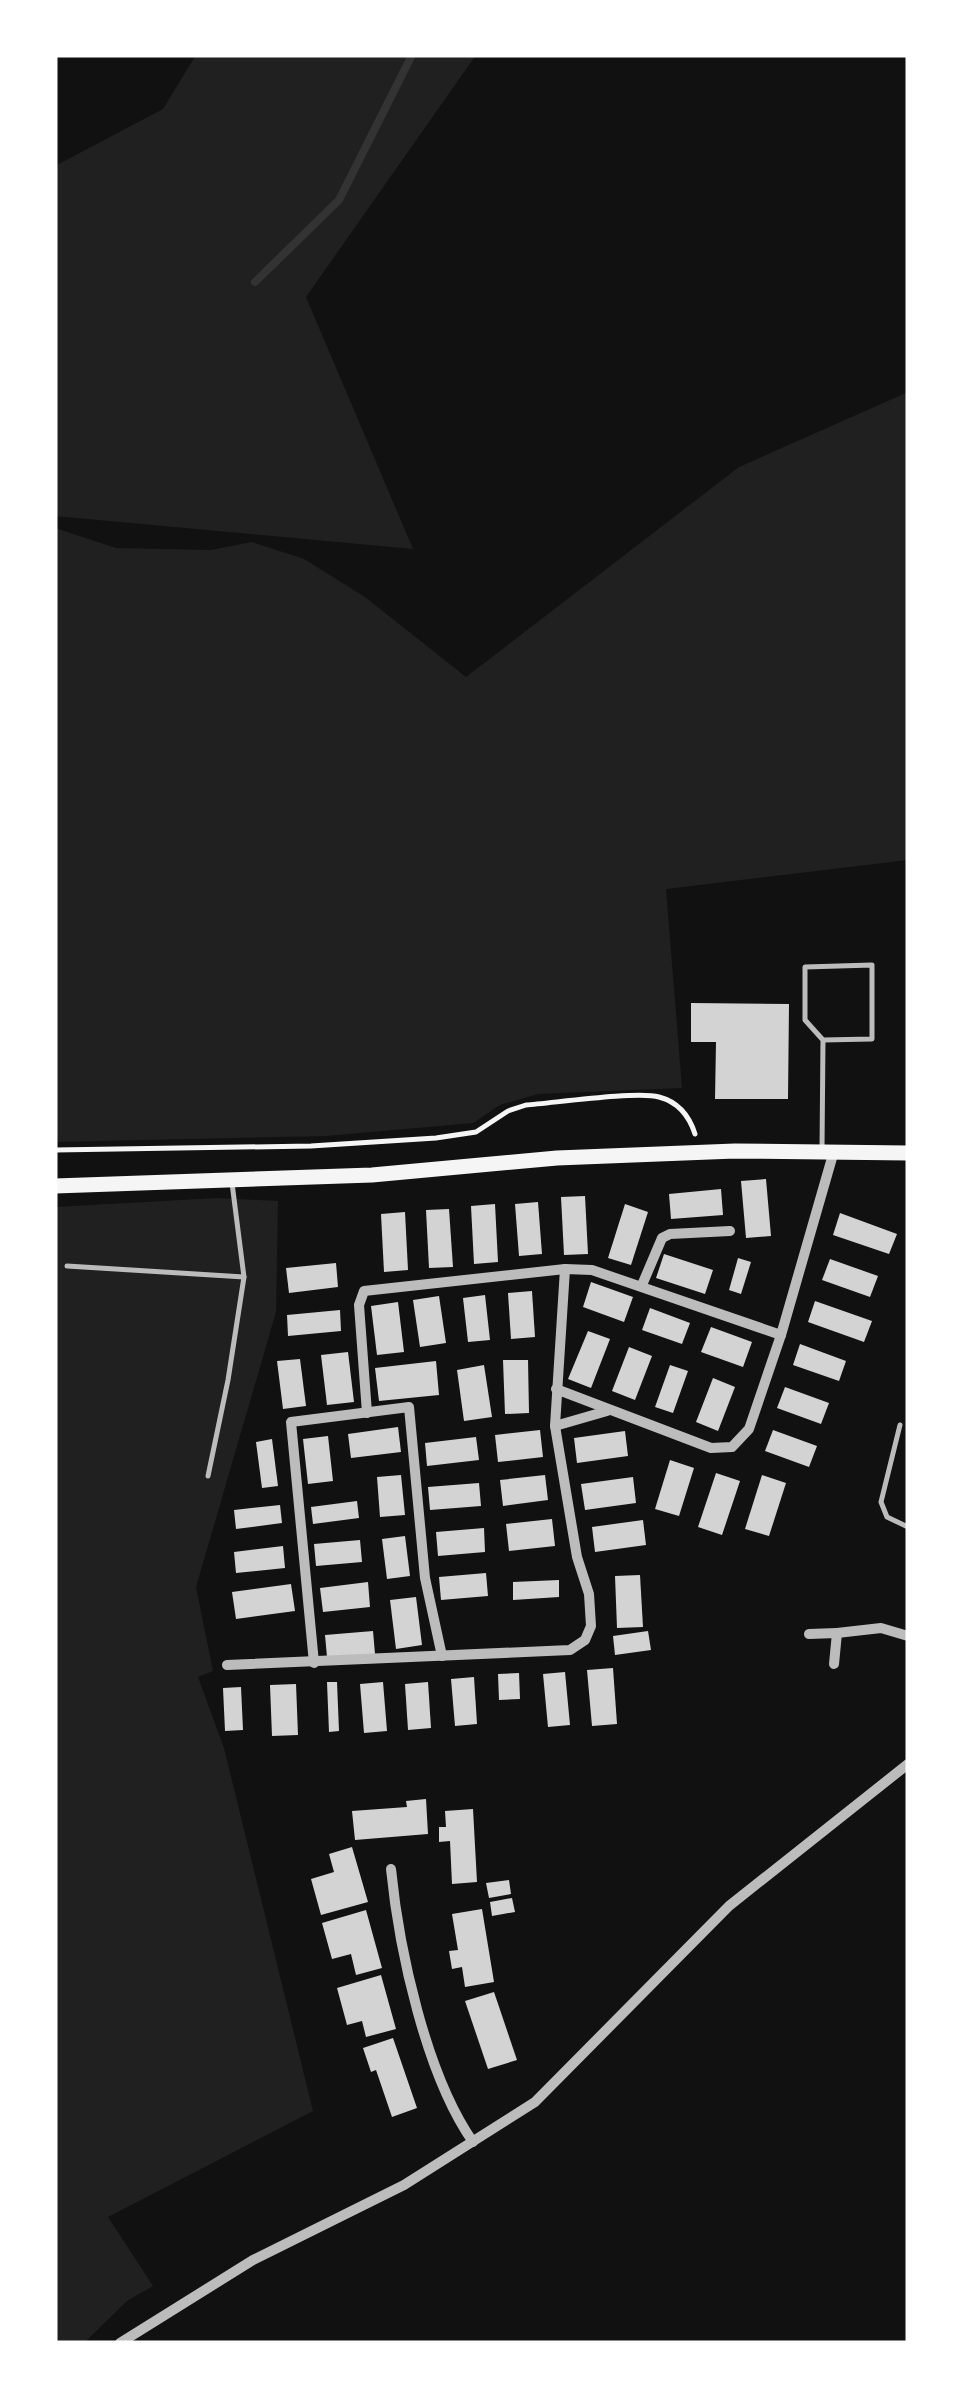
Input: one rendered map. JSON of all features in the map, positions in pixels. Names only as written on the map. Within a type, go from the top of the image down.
[{"type":"main road","points":[[55,1186],[372,1175],[557,1158],[828,1150],[908,1152]]},
{"type":"street","points":[[556,1389],[711,1448],[732,1447],[749,1430],[781,1335],[828,1150]]},
{"type":"street","points":[[642,1285],[662,1238],[670,1234],[730,1231]]},
{"type":"street","points":[[227,1665],[570,1650],[584,1640],[591,1626],[588,1594],[577,1557],[556,1426],[565,1270]]},
{"type":"street","points":[[366,1412],[359,1305],[364,1291],[592,1270],[781,1335]]},
{"type":"street","points":[[314,1663],[291,1422],[409,1407],[425,1578],[442,1656]]},
{"type":"street","points":[[556,1426],[609,1410]]},
{"type":"street","points":[[808,1634],[881,1628],[908,1636]]},
{"type":"street","points":[[834,1664],[838,1633]]},
{"type":"street","points":[[120,2343],[253,2260],[404,2186],[535,2102],[729,1906],[908,1764]]},
{"type":"street","points":[[390,1869],[394,1903],[428,2042],[457,2119],[473,2142]]},
{"type":"lane","points":[[823,1040],[872,1039],[872,965],[805,968],[805,1020],[823,1040],[828,1150]]},
{"type":"lane","points":[[208,1476],[244,1277],[232,1180]]},
{"type":"lane","points":[[67,1266],[244,1277]]},
{"type":"lane","points":[[900,1426],[881,1502],[887,1517],[908,1527]]},
{"type":"path","points":[[55,1150],[311,1146],[436,1138],[476,1132],[526,1104],[656,1096],[678,1105],[691,1121],[696,1154]]},
{"type":"shaded area","points":[[196,55],[476,55],[306,297],[413,549],[55,516],[55,166],[163,109]]},
{"type":"shaded area","points":[[908,392],[908,860],[666,889],[682,1088],[538,1094],[500,1105],[473,1123],[326,1136],[55,1142],[55,528],[116,548],[211,550],[252,542],[304,559],[365,597],[466,677],[739,467]]},
{"type":"shaded area","points":[[217,1198],[278,1201],[276,1312],[196,1587],[213,1671],[198,1677],[224,1748],[313,2111],[108,2217],[153,2286],[127,2301],[84,2343],[55,2343],[55,1207]]},
{"type":"building","points":[[691,1003],[789,1004],[788,1099],[715,1099],[716,1042],[691,1042]]},
{"type":"building","points":[[766,1179],[771,1236],[746,1238],[741,1181]]},
{"type":"building","points":[[721,1189],[723,1215],[671,1219],[669,1194]]},
{"type":"building","points":[[585,1196],[588,1254],[564,1255],[561,1197]]},
{"type":"building","points":[[538,1202],[542,1254],[519,1256],[515,1204]]},
{"type":"building","points":[[495,1204],[498,1262],[474,1264],[471,1206]]},
{"type":"building","points":[[625,1204],[648,1212],[631,1265],[608,1258]]},
{"type":"building","points":[[449,1209],[453,1267],[429,1268],[426,1210]]},
{"type":"building","points":[[405,1212],[408,1270],[384,1272],[381,1214]]},
{"type":"building","points":[[840,1213],[897,1234],[889,1254],[833,1235]]},
{"type":"building","points":[[664,1254],[713,1270],[705,1294],[656,1278]]},
{"type":"building","points":[[738,1258],[751,1262],[741,1294],[729,1290]]},
{"type":"building","points":[[830,1259],[878,1276],[870,1297],[822,1280]]},
{"type":"building","points":[[336,1263],[338,1287],[289,1293],[286,1268]]},
{"type":"building","points":[[591,1282],[633,1297],[624,1322],[583,1307]]},
{"type":"building","points":[[532,1291],[535,1337],[511,1339],[508,1293]]},
{"type":"building","points":[[485,1295],[490,1340],[468,1342],[463,1298]]},
{"type":"building","points":[[439,1296],[446,1343],[420,1347],[413,1300]]},
{"type":"building","points":[[815,1301],[872,1321],[864,1342],[808,1322]]},
{"type":"building","points":[[398,1302],[404,1352],[377,1355],[371,1306]]},
{"type":"building","points":[[650,1308],[690,1323],[682,1344],[642,1330]]},
{"type":"building","points":[[340,1310],[341,1331],[288,1336],[287,1315]]},
{"type":"building","points":[[711,1327],[752,1342],[743,1367],[701,1352]]},
{"type":"building","points":[[588,1331],[610,1339],[591,1388],[568,1379]]},
{"type":"building","points":[[800,1344],[846,1361],[839,1381],[793,1365]]},
{"type":"building","points":[[629,1347],[652,1356],[635,1400],[612,1391]]},
{"type":"building","points":[[348,1352],[354,1402],[327,1405],[321,1355]]},
{"type":"building","points":[[300,1359],[306,1406],[283,1409],[277,1361]]},
{"type":"building","points":[[503,1360],[528,1360],[529,1413],[505,1414]]},
{"type":"building","points":[[436,1361],[439,1395],[379,1401],[375,1368]]},
{"type":"building","points":[[484,1365],[492,1417],[464,1421],[457,1370]]},
{"type":"building","points":[[670,1365],[688,1371],[673,1413],[655,1407]]},
{"type":"building","points":[[713,1378],[735,1387],[718,1431],[696,1422]]},
{"type":"building","points":[[785,1387],[829,1403],[821,1424],[777,1408]]},
{"type":"building","points":[[398,1427],[401,1452],[351,1458],[348,1434]]},
{"type":"building","points":[[540,1430],[543,1457],[498,1462],[495,1435]]},
{"type":"building","points":[[773,1430],[817,1446],[809,1467],[765,1451]]},
{"type":"building","points":[[625,1431],[628,1456],[577,1463],[574,1438]]},
{"type":"building","points":[[328,1436],[333,1481],[308,1484],[303,1439]]},
{"type":"building","points":[[476,1437],[479,1460],[427,1466],[425,1443]]},
{"type":"building","points":[[272,1439],[278,1486],[262,1488],[256,1442]]},
{"type":"building","points":[[670,1460],[694,1468],[679,1516],[655,1509]]},
{"type":"building","points":[[716,1473],[740,1481],[722,1535],[698,1527]]},
{"type":"building","points":[[401,1475],[405,1515],[380,1517],[377,1477]]},
{"type":"building","points":[[545,1475],[548,1500],[503,1506],[500,1480]]},
{"type":"building","points":[[762,1475],[786,1483],[769,1536],[745,1529]]},
{"type":"building","points":[[633,1477],[636,1503],[585,1510],[581,1484]]},
{"type":"building","points":[[479,1483],[481,1506],[430,1510],[428,1487]]},
{"type":"building","points":[[357,1501],[359,1518],[313,1524],[311,1507]]},
{"type":"building","points":[[280,1505],[282,1523],[236,1529],[234,1510]]},
{"type":"building","points":[[552,1519],[555,1546],[509,1551],[506,1524]]},
{"type":"building","points":[[643,1520],[646,1545],[595,1552],[592,1527]]},
{"type":"building","points":[[484,1528],[485,1552],[438,1556],[436,1532]]},
{"type":"building","points":[[405,1536],[410,1576],[387,1579],[382,1539]]},
{"type":"building","points":[[360,1540],[362,1562],[316,1566],[314,1544]]},
{"type":"building","points":[[283,1546],[285,1568],[236,1573],[234,1552]]},
{"type":"building","points":[[486,1573],[488,1596],[441,1600],[439,1577]]},
{"type":"building","points":[[640,1575],[643,1627],[617,1628],[615,1576]]},
{"type":"building","points":[[559,1580],[559,1597],[513,1600],[513,1582]]},
{"type":"building","points":[[368,1582],[370,1607],[323,1612],[320,1588]]},
{"type":"building","points":[[291,1584],[295,1611],[236,1619],[232,1592]]},
{"type":"building","points":[[416,1597],[422,1645],[396,1649],[390,1600]]},
{"type":"building","points":[[373,1631],[375,1654],[327,1657],[325,1635]]},
{"type":"building","points":[[648,1631],[651,1650],[615,1655],[613,1636]]},
{"type":"building","points":[[613,1668],[617,1724],[592,1726],[587,1670]]},
{"type":"building","points":[[565,1672],[570,1725],[548,1727],[543,1674]]},
{"type":"building","points":[[519,1673],[520,1699],[499,1700],[498,1674]]},
{"type":"building","points":[[474,1677],[477,1724],[455,1726],[451,1679]]},
{"type":"building","points":[[327,1682],[337,1682],[339,1731],[329,1732]]},
{"type":"building","points":[[383,1682],[387,1731],[364,1733],[360,1684]]},
{"type":"building","points":[[428,1682],[431,1728],[408,1730],[405,1684]]},
{"type":"building","points":[[296,1684],[298,1735],[272,1736],[270,1685]]},
{"type":"building","points":[[241,1687],[243,1730],[225,1731],[223,1688]]},
{"type":"building","points":[[426,1799],[428,1834],[355,1840],[352,1811],[407,1807],[406,1801]]},
{"type":"building","points":[[473,1809],[477,1882],[452,1884],[450,1841],[439,1842],[439,1827],[446,1827],[445,1811]]},
{"type":"building","points":[[352,1847],[368,1902],[321,1915],[311,1879],[334,1872],[329,1854]]},
{"type":"building","points":[[509,1880],[511,1894],[489,1898],[486,1883]]},
{"type":"building","points":[[512,1898],[515,1912],[492,1916],[490,1902]]},
{"type":"building","points":[[482,1909],[494,1982],[465,1987],[462,1967],[452,1969],[449,1951],[458,1950],[452,1914]]},
{"type":"building","points":[[366,1910],[382,1968],[356,1975],[351,1954],[332,1959],[322,1923]]},
{"type":"building","points":[[381,1975],[396,2029],[366,2037],[362,2021],[347,2025],[337,1988]]},
{"type":"building","points":[[494,1992],[517,2060],[488,2069],[465,2001]]},
{"type":"building","points":[[393,2038],[417,2108],[392,2117],[376,2070],[371,2072],[363,2048]]},
{"type":"waterway","points":[[255,282],[339,200],[412,55]]}]
